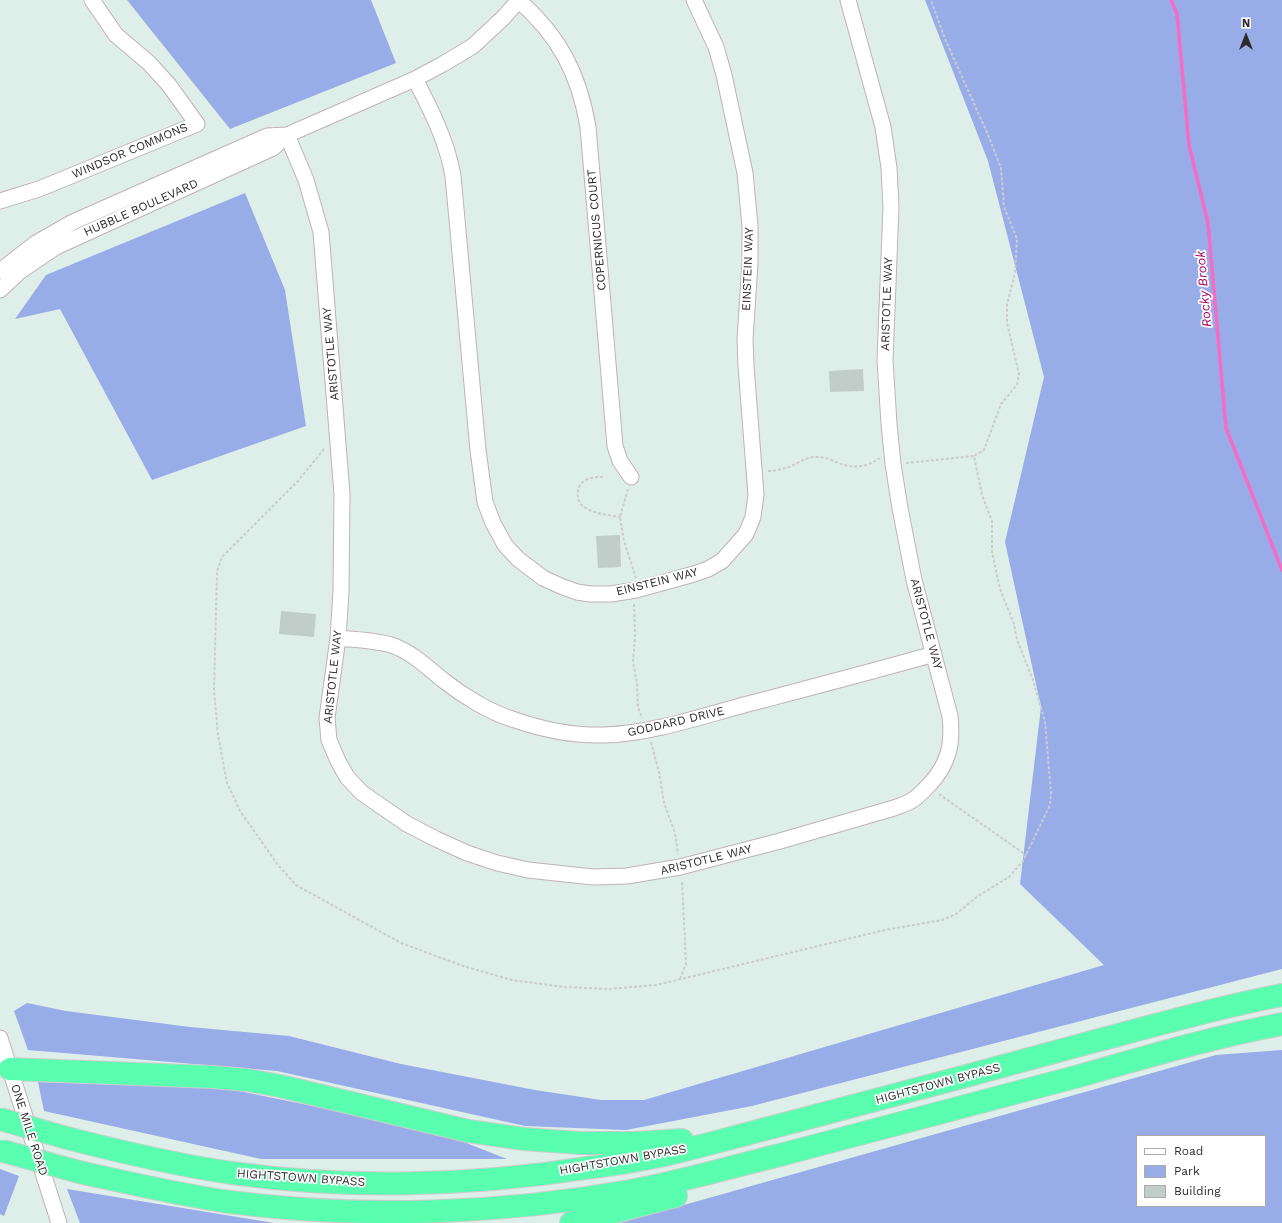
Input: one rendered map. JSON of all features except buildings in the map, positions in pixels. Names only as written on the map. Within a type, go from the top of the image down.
[{"type":"highway","name":"HIGHTSTOWN BYPASS","points":[[0,1119],[124,1152],[178,1164],[233,1173],[289,1179],[344,1182],[418,1183],[486,1180],[547,1174],[660,1156],[882,1099],[1204,1012],[1282,995]]},
{"type":"highway","points":[[2,1150],[79,1172],[173,1192],[287,1208],[344,1211],[419,1211],[489,1208],[558,1201],[667,1184],[889,1127],[1211,1040],[1282,1024]]},
{"type":"highway","points":[[10,1069],[213,1077],[247,1080],[280,1086],[468,1131],[524,1139],[580,1143],[636,1143],[678,1140],[734,1133],[784,1124]]},
{"type":"highway","points":[[571,1223],[679,1195],[889,1127]]},
{"type":"street","name":"WINDSOR COMMONS","points":[[0,201],[39,189],[197,124],[169,85],[149,63],[116,35],[92,0]]},
{"type":"street","name":"HUBBLE BOULEVARD","points":[[0,290],[19,272],[56,247],[273,148],[287,135],[415,79],[432,70],[473,46],[503,18],[519,0]]},
{"type":"street","name":"COPERNICUS COURT","points":[[519,0],[540,21],[560,46],[575,77],[584,104],[588,127],[615,446],[620,462],[631,476]]},
{"type":"street","name":"EINSTEIN WAY","points":[[415,79],[450,157],[479,458],[485,502],[493,523],[505,545],[518,559],[543,578],[577,592],[590,594],[611,594],[636,590],[694,574],[708,569],[722,561],[746,534],[753,517],[756,495],[745,339],[750,248],[745,173],[716,47],[694,0]]},
{"type":"street","name":"ARISTOTLE WAY","points":[[287,135],[306,180],[321,232],[342,494],[342,584],[338,638],[327,718],[329,740],[338,761],[347,777],[362,793],[407,824],[436,840],[467,853],[497,863],[528,870],[593,877],[627,876],[680,867],[780,841],[894,808],[911,801],[940,773],[948,753],[952,731],[950,716],[914,580],[900,508],[889,424],[885,360],[891,206],[889,168],[883,127],[848,0]]},
{"type":"street","name":"HUBBLE BOULEVARD","points":[[0,271],[36,243],[73,222],[267,136],[287,135]]},
{"type":"street","name":"GODDARD DRIVE","points":[[338,638],[378,642],[394,646],[410,654],[445,682],[471,699],[513,720],[557,732],[580,735],[604,735],[647,730],[934,654]]},
{"type":"street","name":"ONE MILE ROAD","points":[[0,1038],[58,1223]]},
{"type":"path","points":[[755,473],[788,467],[804,460],[817,457],[831,460],[846,466],[861,466],[874,462],[880,458],[893,461],[974,456],[984,450],[1001,404],[1017,385],[1019,374],[1007,323],[1007,304],[1015,273],[1018,239],[1004,207],[1001,168],[989,137],[945,39],[930,0]]},
{"type":"path","points":[[325,448],[298,481],[222,557],[217,571],[214,690],[218,735],[227,783],[240,811],[278,865],[296,886],[401,943],[463,966],[512,980],[564,987],[609,989],[656,985],[885,930],[942,920],[956,914],[978,896],[1009,877],[1023,861],[1050,805],[1051,792],[1046,722],[1033,680],[1017,640],[1014,624],[1000,589],[992,552],[992,521],[982,495],[974,456]]},
{"type":"path","points":[[631,476],[620,517],[624,541],[637,581],[634,599],[635,637],[632,662],[637,683],[638,707],[654,752],[664,803],[675,833],[683,898],[686,964],[680,979]]},
{"type":"path","points":[[604,477],[588,479],[584,482],[579,487],[577,495],[578,501],[583,506],[597,513],[620,517]]},
{"type":"path","points":[[928,786],[1026,855]]},
{"type":"green space","points":[[127,0],[371,0],[396,63],[230,129]]},
{"type":"green space","points":[[925,0],[1282,0],[1282,969],[752,1106],[626,1130],[525,1126],[277,1071],[28,1050],[14,1011],[27,1003],[66,1011],[190,1027],[289,1036],[401,1064],[535,1090],[601,1100],[644,1100],[1104,965],[1020,884],[1041,707],[1005,542],[1044,377],[988,161]]},
{"type":"green space","points":[[245,193],[285,290],[306,426],[152,480],[60,309],[15,319],[46,275]]},
{"type":"green space","points":[[1282,1050],[1282,1223],[620,1223],[1216,1055]]},
{"type":"green space","points":[[38,1082],[224,1088],[436,1131],[507,1159],[261,1159],[44,1111]]},
{"type":"green space","points":[[0,1169],[19,1176],[4,1216],[0,1214]]},
{"type":"green space","points":[[67,1189],[274,1223],[80,1223]]},
{"type":"waterway","name":"Rocky Brook","points":[[1171,0],[1177,14],[1189,145],[1208,223],[1226,428],[1282,570]]}]
